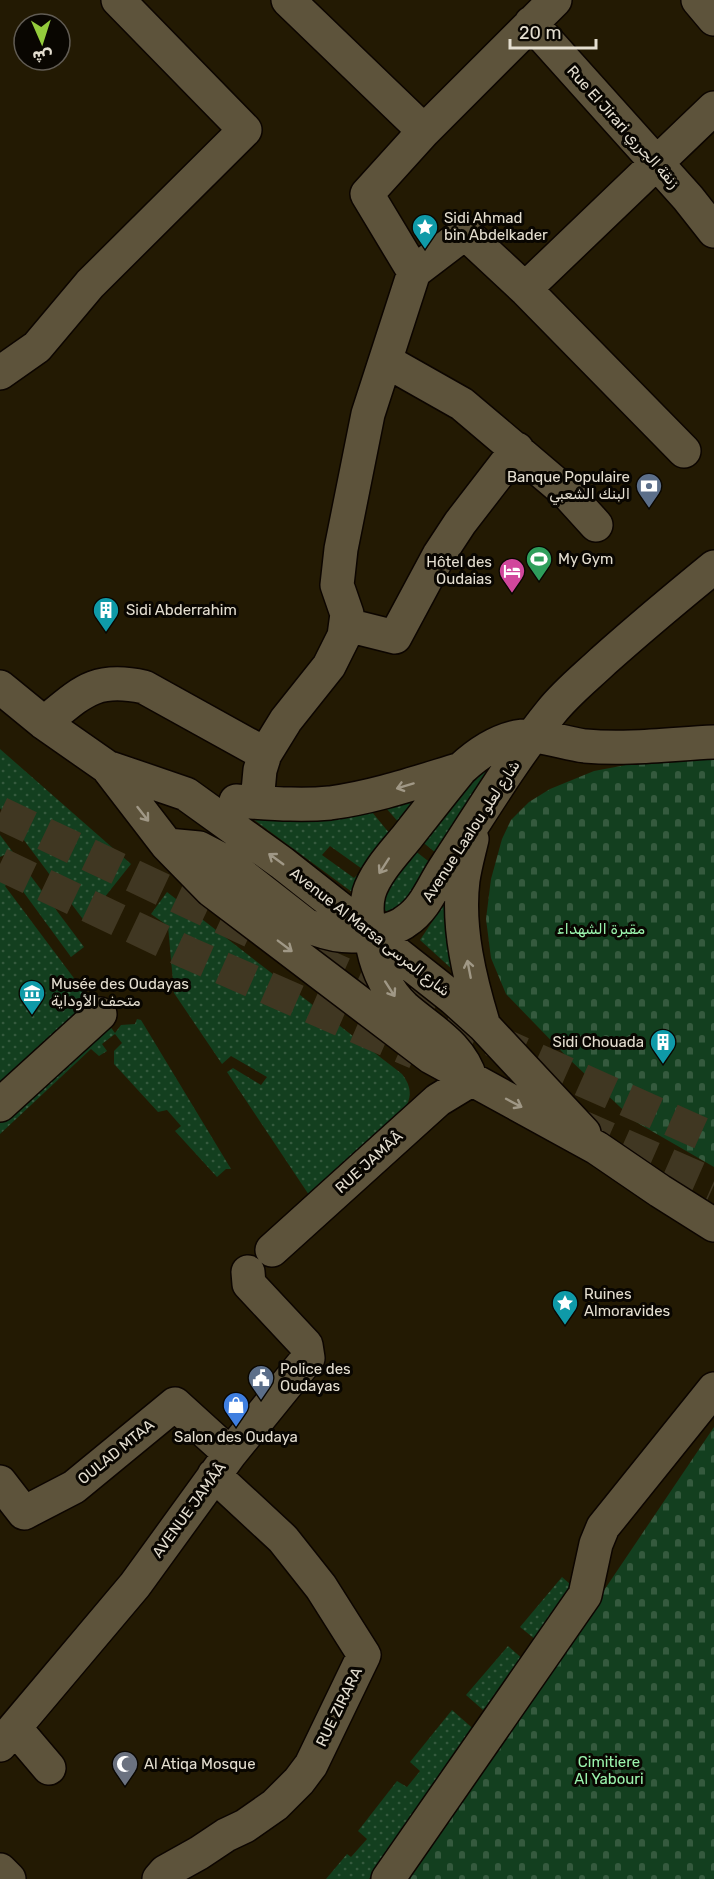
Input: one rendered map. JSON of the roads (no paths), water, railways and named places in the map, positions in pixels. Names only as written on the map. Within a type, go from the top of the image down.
[{"type":"street","points":[[0,373],[37,347],[90,284],[245,130],[118,0]]},
{"type":"street","points":[[288,0],[423,131]]},
{"type":"street","points":[[414,272],[367,194],[423,131],[555,0]]},
{"type":"street","points":[[698,0],[714,19]]},
{"type":"street","name":"Rue El Jirari زنقة الجرري","points":[[531,24],[714,231]]},
{"type":"street","points":[[525,289],[714,108]]},
{"type":"street","points":[[257,802],[260,770],[265,754],[286,720],[329,666],[347,625],[347,614],[337,585],[337,573],[368,414],[414,272],[465,233],[525,289],[684,451]]},
{"type":"street","points":[[386,361],[462,404],[567,493],[596,525]]},
{"type":"street","points":[[347,625],[395,637],[439,555],[460,523],[517,449]]},
{"type":"street","name":"Avenue Laalou شارع لعلو","points":[[167,845],[199,848],[224,861],[306,926],[318,931],[345,937],[394,928],[415,915],[423,905],[444,869],[533,736],[570,692],[639,629],[714,567]]},
{"type":"street","points":[[44,723],[81,693],[101,684],[130,684],[144,687],[265,754]]},
{"type":"street","name":"Avenue Al Marsa شارع المرسى","points":[[0,687],[44,723],[107,767],[186,794],[282,863],[417,969],[484,1026],[568,1114],[597,1148]]},
{"type":"street","points":[[533,736],[604,747],[714,742]]},
{"type":"street","name":"Avenue Laalou شارع لعلو","points":[[471,1080],[463,1058],[394,996],[380,973],[371,934],[369,893],[388,860],[461,769],[475,756],[496,743],[517,737],[533,736]]},
{"type":"street","name":"Avenue Al Marsa شارع المرسى","points":[[107,767],[167,845],[211,890],[431,1057],[597,1148],[714,1225]]},
{"type":"street","points":[[186,794],[289,805],[328,803],[369,797],[461,769]]},
{"type":"street","points":[[476,823],[463,880],[463,917],[466,954],[473,990],[484,1026]]},
{"type":"street","points":[[0,1105],[100,1014]]},
{"type":"street","name":"RUE JAMÂÂ","points":[[272,1250],[438,1100],[471,1080]]},
{"type":"street","name":"AVENUE JAMÂÂ","points":[[7,1737],[135,1585],[222,1465],[308,1358],[306,1345],[249,1284],[248,1272]]},
{"type":"street","points":[[388,1879],[585,1595],[596,1544],[603,1527],[714,1389]]},
{"type":"street","name":"OULAD MTAA","points":[[0,1482],[24,1513],[74,1486],[175,1404],[222,1465]]},
{"type":"street","name":"RUE ZIRARA","points":[[159,1879],[165,1872],[226,1835],[246,1826],[275,1804],[298,1781],[311,1765],[364,1655],[321,1587],[222,1465]]},
{"type":"street","points":[[7,1737],[49,1768]]},
{"type":"street","points":[[0,1870],[9,1879]]},
{"type":"tunnel","points":[[0,813],[263,937]]},
{"type":"tunnel","points":[[0,864],[188,953],[416,1053]]},
{"type":"tunnel","points":[[313,960],[714,1139]]},
{"type":"tunnel","points":[[578,1125],[714,1185]]},
{"type":"place","name":"Sidi Ahmad bin Abdelkader","points":[[425,250]]},
{"type":"place","name":"Banque Populaire البنك الشعبي","points":[[649,509]]},
{"type":"place","name":"My Gym","points":[[539,582]]},
{"type":"place","name":"Hôtel des Oudaias","points":[[512,594]]},
{"type":"place","name":"Sidi Abderrahim","points":[[106,633]]},
{"type":"place","name":"Musée des Oudayas متحف الأوداية","points":[[32,1016]]},
{"type":"place","name":"Sidi Chouada","points":[[663,1065]]},
{"type":"place","name":"Ruines Almoravides","points":[[565,1326]]},
{"type":"place","name":"Police des Oudayas","points":[[261,1401]]},
{"type":"place","name":"Salon des Oudaya","points":[[236,1428]]},
{"type":"place","name":"Al Atiqa Mosque","points":[[125,1787]]},
{"type":"park label","name":"مقبرة الشهداء","points":[[601,929]]},
{"type":"park label","name":"Cimitiere Al Yabouri","points":[[609,1770]]}]
